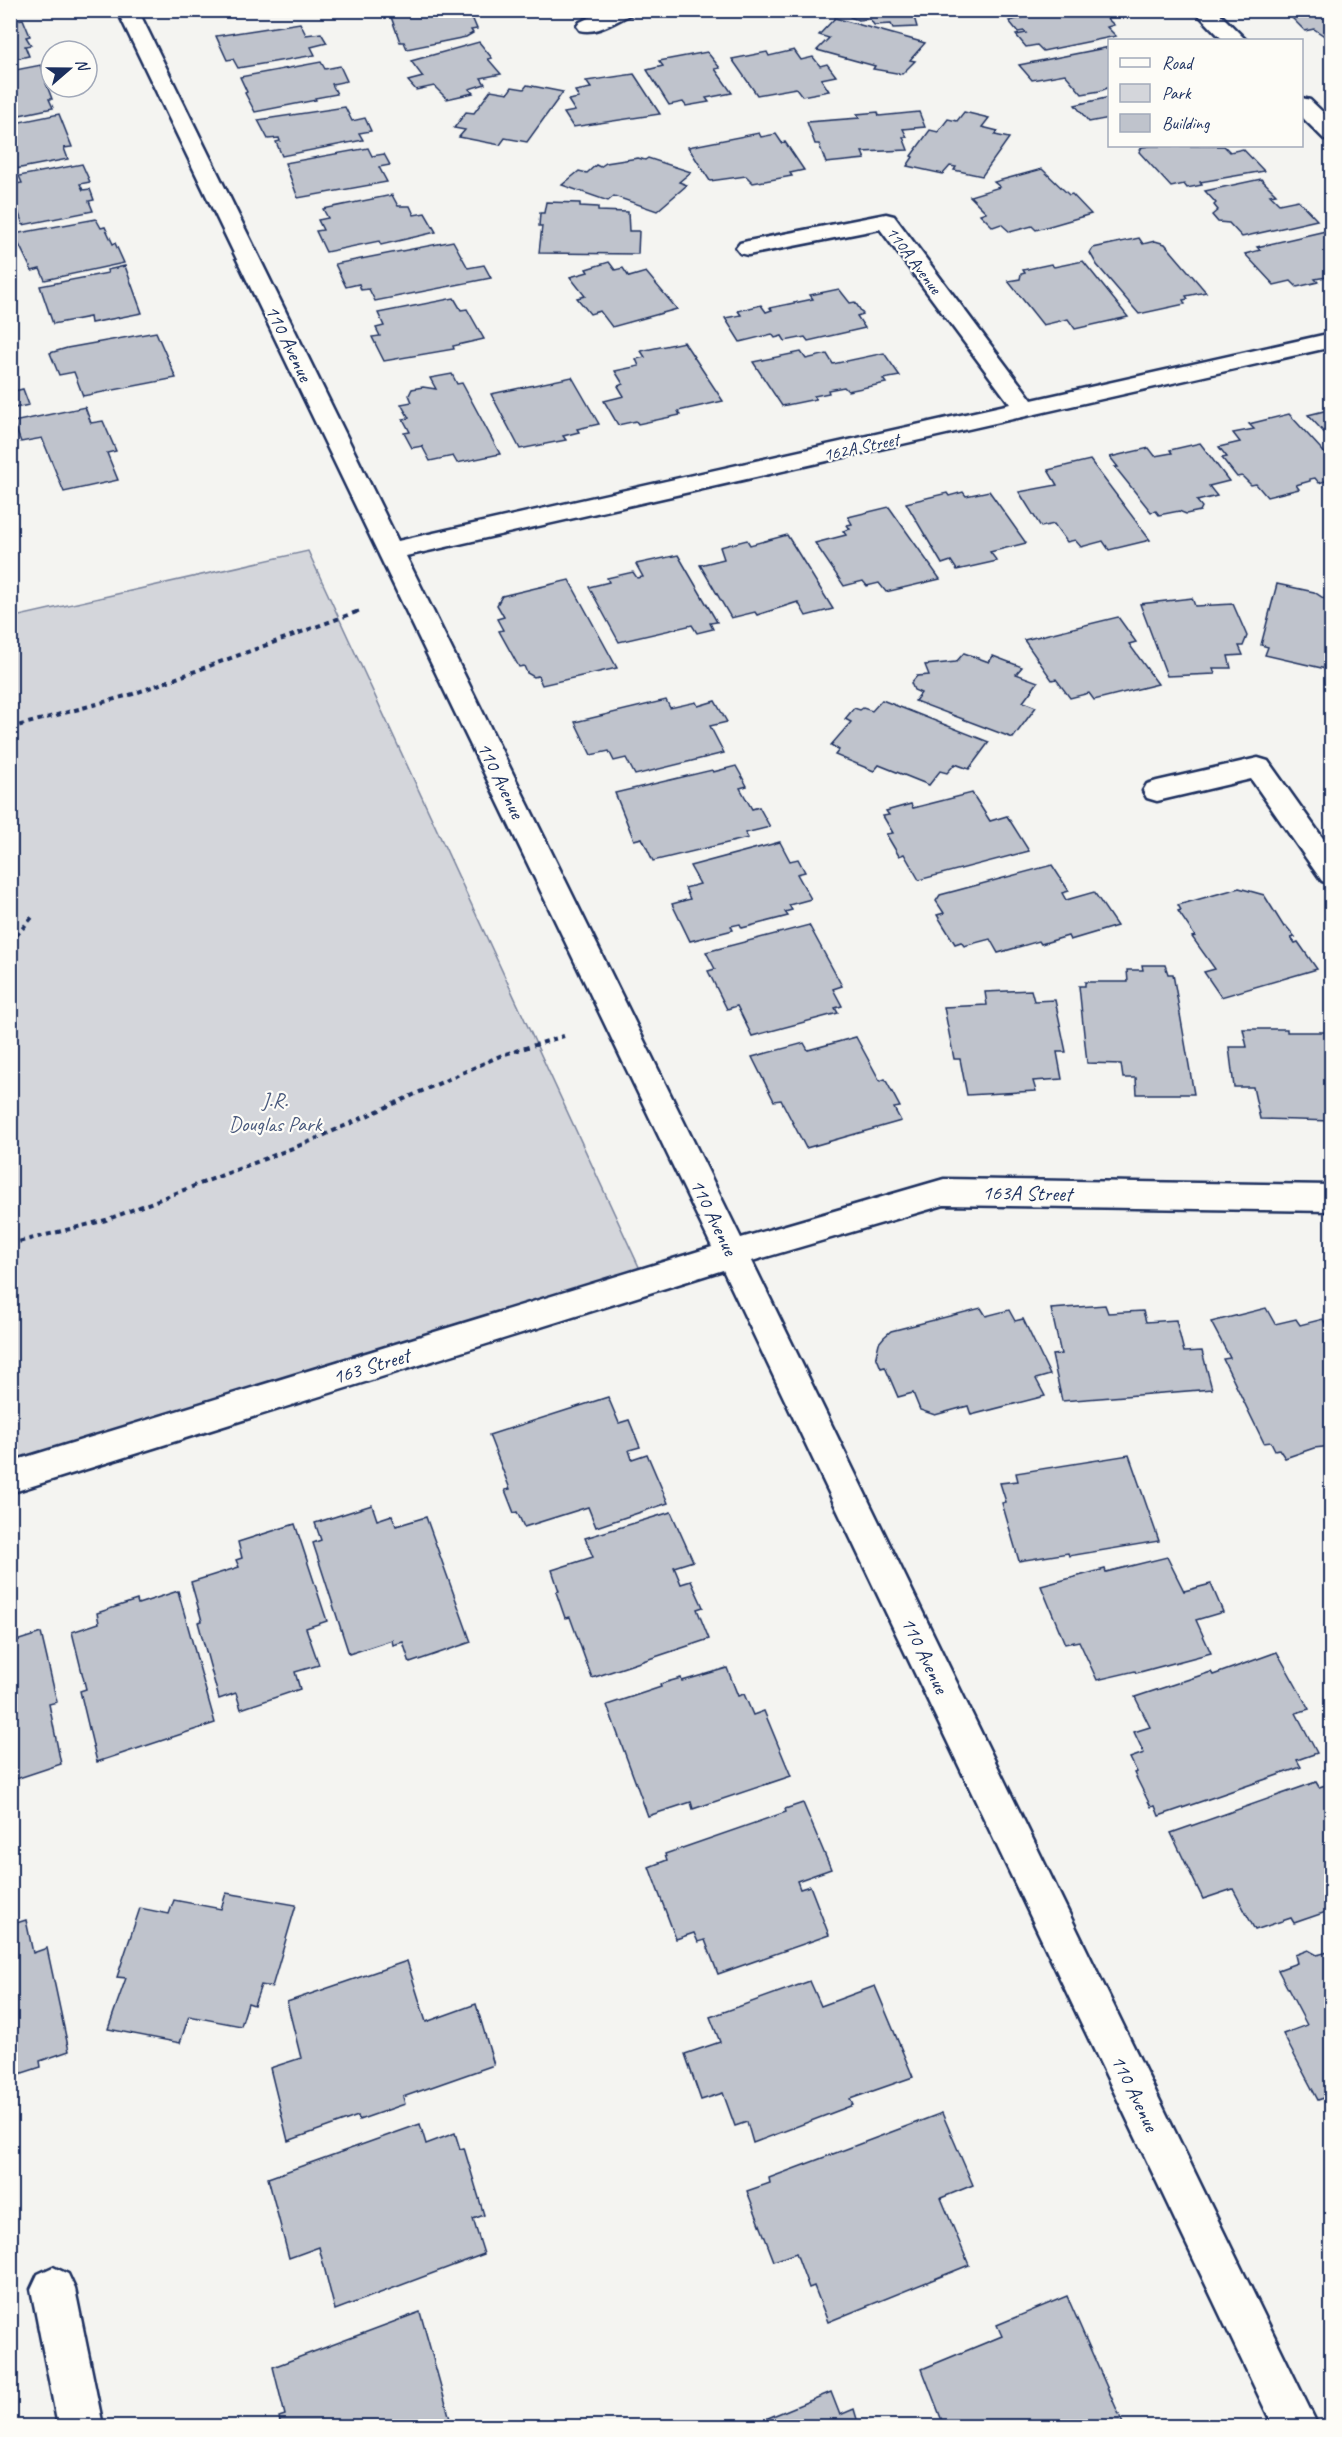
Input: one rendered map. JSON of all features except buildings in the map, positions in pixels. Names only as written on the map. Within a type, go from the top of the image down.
[{"type":"street","name":"110 Avenue","points":[[127,10],[732,1254],[1296,2427]]},
{"type":"street","points":[[586,26],[624,10]]},
{"type":"street","points":[[1204,10],[1234,39]]},
{"type":"street","points":[[1303,106],[1332,134]]},
{"type":"street","name":"110A Avenue","points":[[748,248],[885,221],[1027,410]]},
{"type":"street","name":"162A Street","points":[[390,551],[1332,340]]},
{"type":"street","points":[[1157,791],[1258,768],[1332,874]]},
{"type":"street","name":"163A Street","points":[[732,1254],[944,1192],[1332,1198]]},
{"type":"street","name":"163 Street","points":[[10,1478],[732,1254]]},
{"type":"street","points":[[52,2289],[81,2427]]},
{"type":"path","points":[[10,728],[133,694],[359,611]]},
{"type":"path","points":[[10,943],[34,915]]},
{"type":"path","points":[[10,1244],[106,1220],[310,1141],[502,1055],[564,1036]]},
{"type":"green space","name":"J.R. Douglas Park","points":[[308,551],[646,1282],[11,1470],[10,618]]}]
